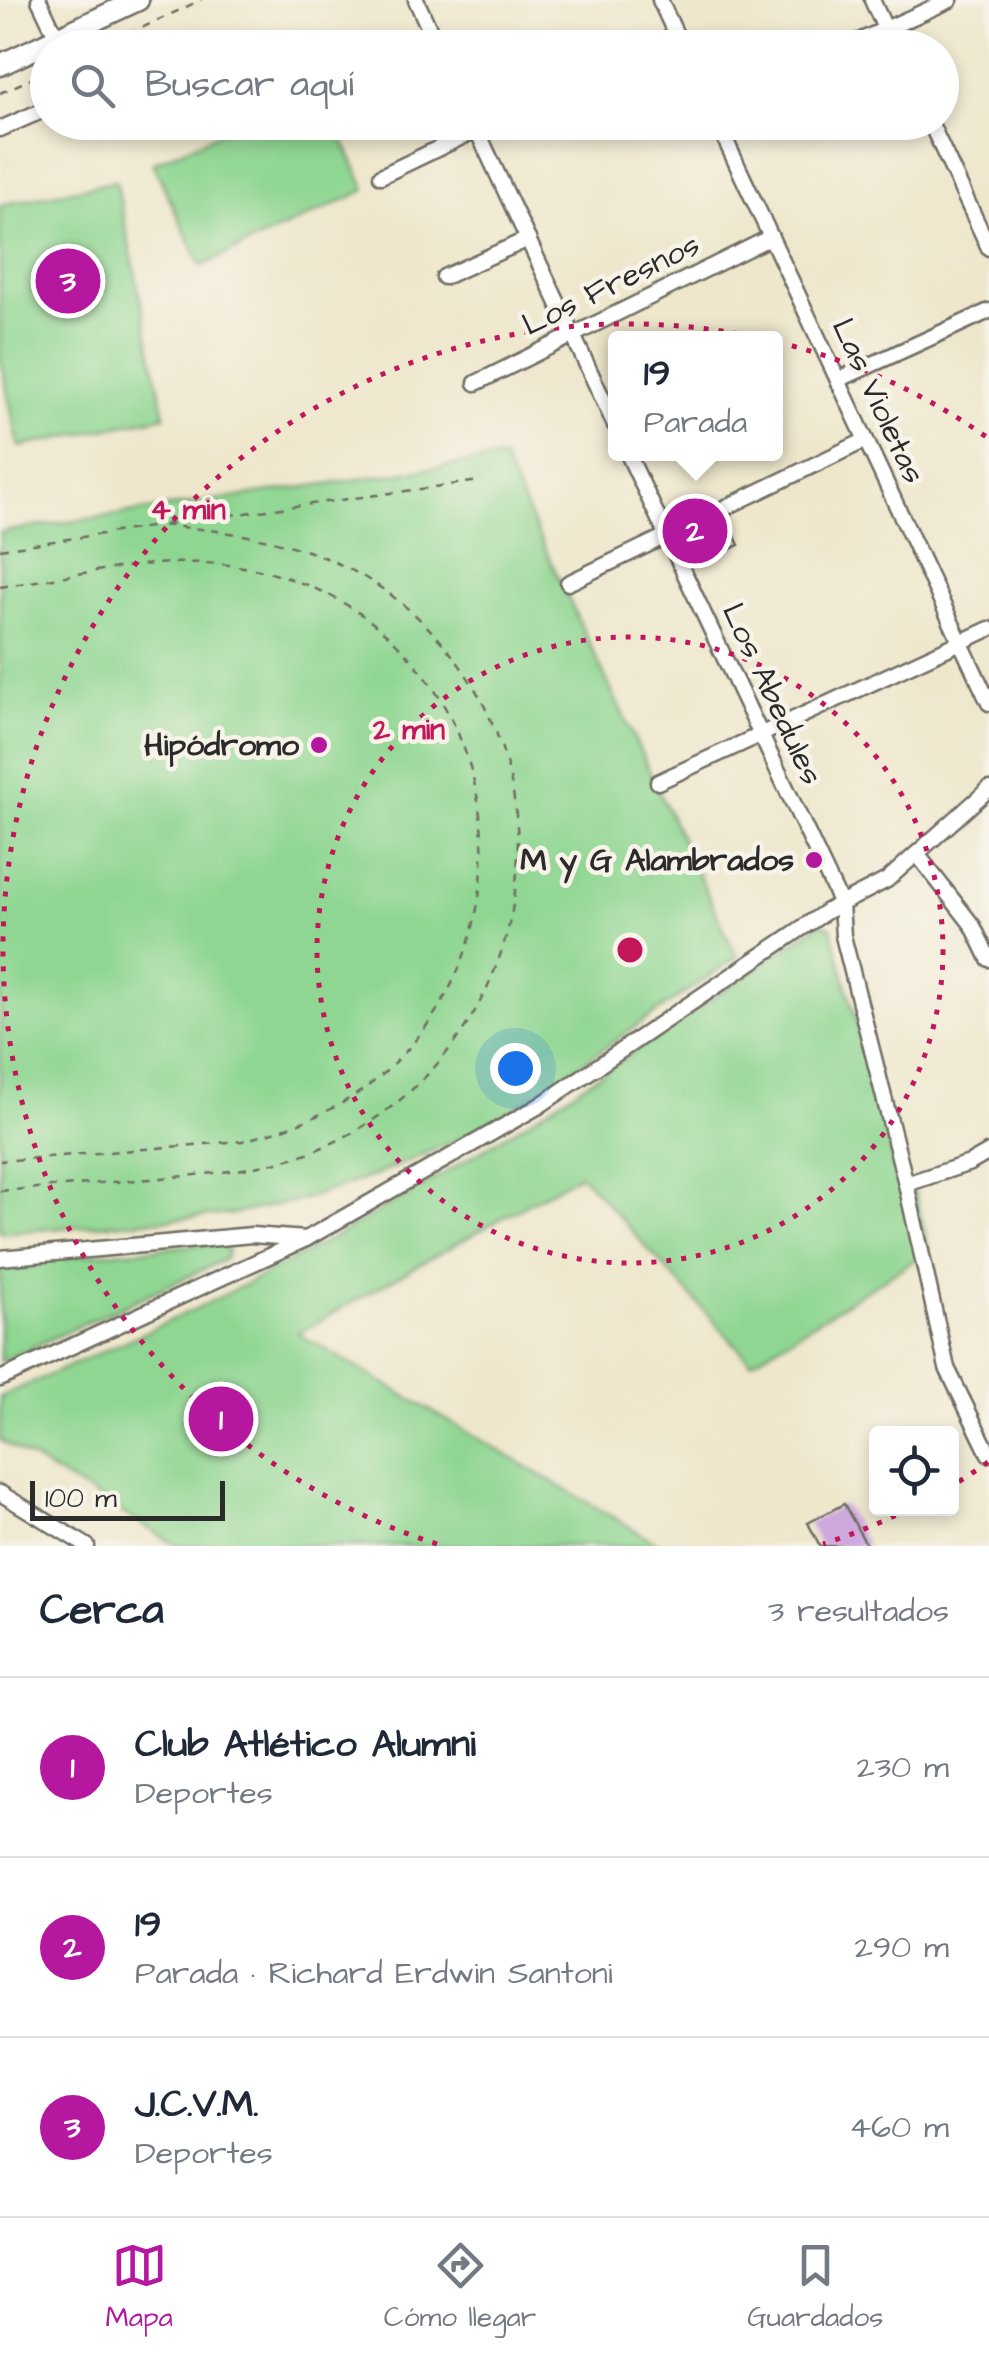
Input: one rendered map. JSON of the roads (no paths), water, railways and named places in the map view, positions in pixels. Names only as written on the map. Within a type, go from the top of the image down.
[{"type":"highway","points":[[73,30],[138,0]]},
{"type":"highway","points":[[0,65],[30,51]]},
{"type":"street","points":[[39,0],[52,30]]},
{"type":"street","points":[[416,0],[430,30]]},
{"type":"street","points":[[660,0],[674,30]]},
{"type":"street","points":[[872,0],[886,29],[950,0]]},
{"type":"street","points":[[0,130],[30,116]]},
{"type":"street","points":[[381,176],[448,140]]},
{"type":"street","points":[[481,140],[608,409]]},
{"type":"street","name":"Las Violetas","points":[[726,140],[989,703]]},
{"type":"street","points":[[938,140],[989,248]]},
{"type":"street","name":"Los Fresnos","points":[[476,383],[772,237]]},
{"type":"street","points":[[444,277],[528,239]]},
{"type":"street","points":[[838,380],[989,311]]},
{"type":"street","points":[[568,583],[866,440]]},
{"type":"street","name":"Los Abedules","points":[[631,461],[841,904],[843,936],[906,1184],[946,1368],[989,1454]]},
{"type":"street","points":[[658,782],[989,629]]},
{"type":"street","points":[[0,1379],[306,1239],[539,1106],[841,904],[870,890],[989,789]]},
{"type":"street","points":[[917,854],[974,926],[989,959]]},
{"type":"street","points":[[906,1184],[970,1163],[989,1152]]},
{"type":"street","points":[[0,1258],[252,1235],[306,1239]]},
{"type":"street","points":[[0,1493],[87,1546]]},
{"type":"place","name":"J.C.V.M.","points":[[68,281]]},
{"type":"place","name":"19","points":[[695,531]]},
{"type":"place","name":"Hipódromo","points":[[319,745]]},
{"type":"place","name":"M y G Alambrados","points":[[814,860]]},
{"type":"place","name":"Club Atlético Alumni","points":[[221,1419]]}]
